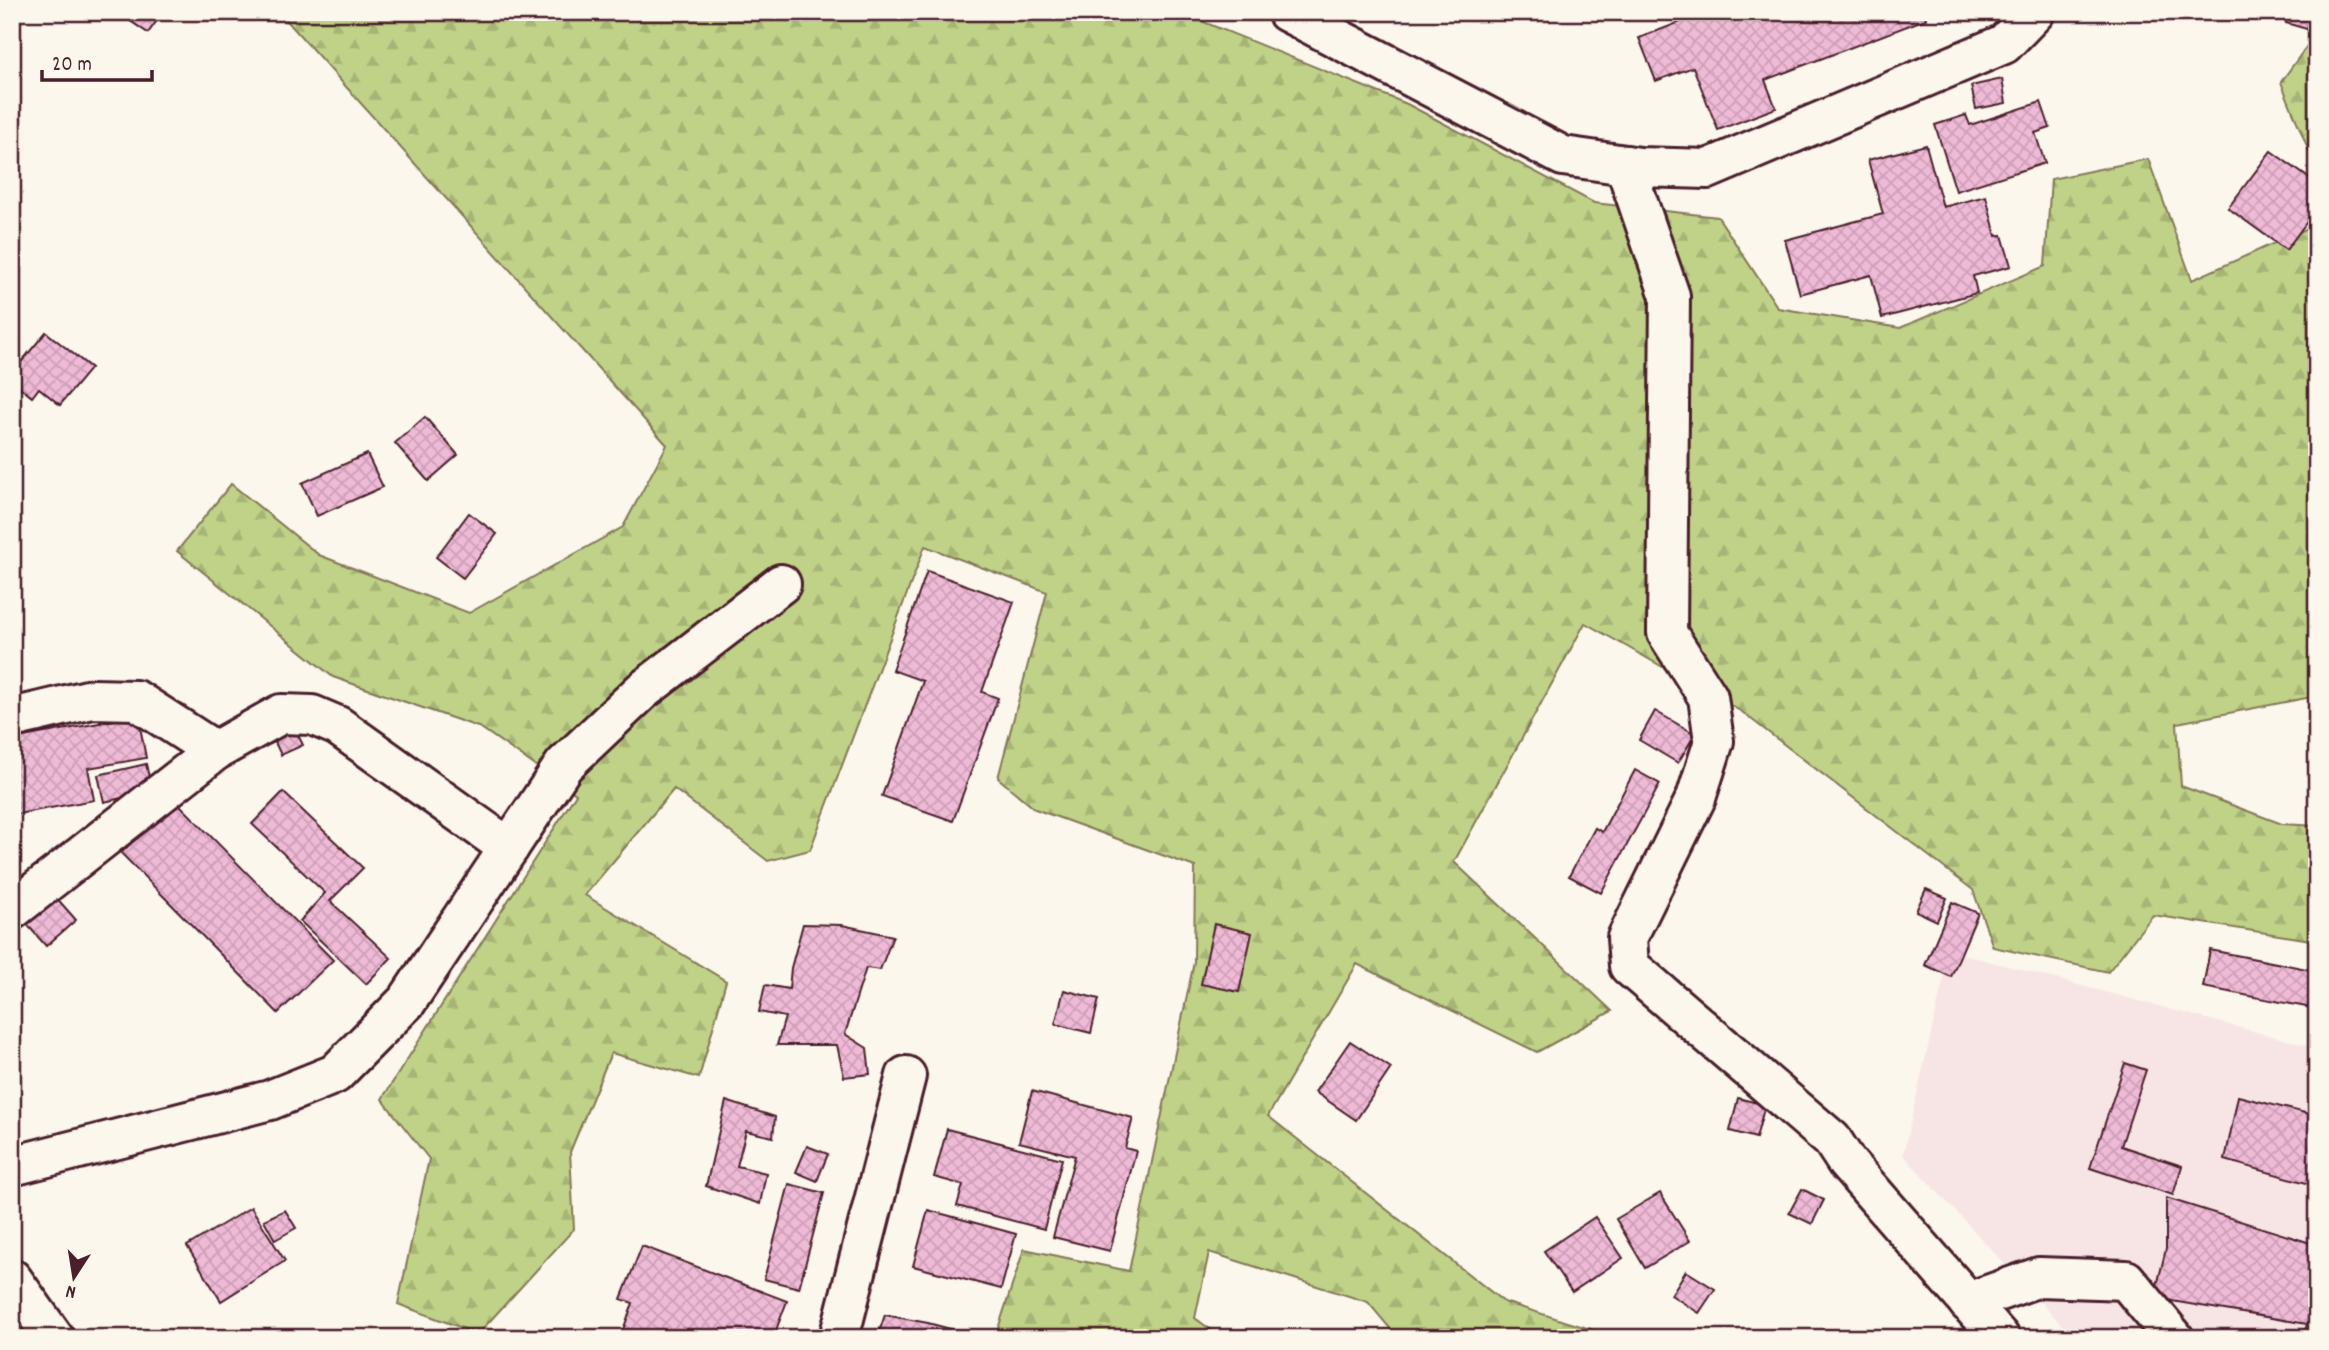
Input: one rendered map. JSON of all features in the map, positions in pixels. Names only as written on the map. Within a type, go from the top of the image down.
[{"type":"street","points":[[1287,12],[1563,156],[1625,165],[1708,169],[2004,44],[2035,12]]},
{"type":"street","points":[[1625,165],[1670,296],[1667,633],[1709,697],[1714,741],[1696,798],[1627,938],[1629,966],[1832,1140],[1847,1163],[2000,1338]]},
{"type":"street","points":[[12,1166],[270,1100],[335,1074],[407,1001],[564,765],[642,691],[781,584]]},
{"type":"street","points":[[12,718],[92,699],[136,700],[215,751]]},
{"type":"street","points":[[12,910],[215,751],[281,714],[312,715],[338,726],[509,848]]},
{"type":"street","points":[[839,1338],[906,1076]]},
{"type":"street","points":[[1968,1302],[2039,1277],[2126,1280],[2174,1338]]},
{"type":"street","points":[[15,1287],[54,1338]]},
{"type":"shaded area","points":[[1950,951],[2317,1048],[2317,1338],[2074,1338],[1903,1155]]},
{"type":"green space","points":[[279,12],[1179,12],[1407,104],[1594,203],[1718,217],[1778,308],[1900,328],[2045,266],[2051,179],[2148,159],[2192,280],[2317,224],[2317,696],[2177,723],[2181,786],[2282,824],[2317,826],[2317,941],[2153,915],[2108,972],[1993,947],[1973,890],[1742,712],[1585,623],[1454,862],[1612,1011],[1537,1052],[1357,964],[1268,1116],[1504,1302],[1619,1338],[1398,1338],[1368,1302],[1209,1252],[1195,1318],[1222,1338],[995,1338],[1024,1249],[1129,1271],[1194,962],[1195,867],[1035,809],[998,778],[1047,592],[925,546],[810,850],[768,861],[674,789],[585,895],[726,981],[699,1078],[611,1053],[570,1152],[574,1229],[478,1334],[398,1304],[429,1159],[382,1099],[576,794],[481,728],[333,677],[177,551],[231,484],[319,555],[469,613],[623,527],[667,445]]},
{"type":"green space","points":[[2317,32],[2317,171],[2281,82]]},
{"type":"building","points":[[117,12],[163,12],[148,33]]},
{"type":"building","points":[[1706,12],[1924,12],[1926,19],[1765,80],[1776,108],[1718,130],[1693,67],[1656,81],[1639,38]]},
{"type":"building","points":[[2289,12],[2317,12],[2317,32],[2286,23]]},
{"type":"building","points":[[2002,79],[2006,103],[1976,109],[1971,86]]},
{"type":"building","points":[[2041,102],[2050,128],[2035,133],[2045,163],[1956,191],[1935,125],[1966,115],[1970,125]]},
{"type":"building","points":[[1926,145],[1943,207],[1986,196],[1996,236],[2002,235],[2011,266],[1973,276],[1977,293],[1882,318],[1871,275],[1800,294],[1785,240],[1883,214],[1868,160]]},
{"type":"building","points":[[2271,151],[2317,184],[2317,208],[2286,250],[2228,208]]},
{"type":"building","points":[[46,332],[91,368],[60,405],[39,388],[32,397],[12,381],[12,373]]},
{"type":"building","points":[[425,417],[458,455],[428,481],[395,443]]},
{"type":"building","points":[[367,454],[383,487],[317,516],[302,483]]},
{"type":"building","points":[[469,513],[497,534],[463,578],[436,557]]},
{"type":"building","points":[[927,571],[1014,602],[982,692],[998,698],[953,821],[882,796],[923,681],[892,670]]},
{"type":"building","points":[[1655,711],[1695,734],[1678,763],[1639,740]]},
{"type":"building","points":[[138,716],[146,758],[88,768],[94,800],[12,815],[12,739]]},
{"type":"building","points":[[291,721],[303,745],[281,755],[270,732]]},
{"type":"building","points":[[146,764],[152,791],[104,802],[98,775]]},
{"type":"building","points":[[1635,770],[1660,784],[1601,893],[1569,876],[1595,828],[1602,832]]},
{"type":"building","points":[[283,792],[363,868],[330,901],[391,958],[366,984],[300,921],[325,893],[252,824]]},
{"type":"building","points":[[175,800],[333,960],[278,1013],[121,853]]},
{"type":"building","points":[[1926,889],[1947,898],[1937,921],[1916,911]]},
{"type":"building","points":[[54,895],[76,920],[46,946],[24,921]]},
{"type":"building","points":[[1952,902],[1978,913],[1951,977],[1925,965]]},
{"type":"building","points":[[803,924],[842,925],[893,936],[880,970],[866,968],[845,1034],[867,1048],[870,1074],[844,1077],[837,1045],[777,1045],[785,1017],[759,1012],[765,985],[789,989],[791,968]]},
{"type":"building","points":[[1214,924],[1252,933],[1239,992],[1201,984]]},
{"type":"building","points":[[2210,950],[2317,971],[2317,1009],[2203,987]]},
{"type":"building","points":[[1064,990],[1099,999],[1091,1033],[1055,1024]]},
{"type":"building","points":[[1350,1041],[1391,1068],[1356,1120],[1315,1092]]},
{"type":"building","points":[[2125,1063],[2146,1070],[2121,1146],[2182,1166],[2173,1195],[2090,1168]]},
{"type":"building","points":[[1032,1091],[1133,1118],[1125,1148],[1136,1151],[1110,1251],[1053,1237],[1075,1156],[1019,1142]]},
{"type":"building","points":[[2238,1096],[2317,1116],[2317,1186],[2225,1160]]},
{"type":"building","points":[[1738,1098],[1765,1105],[1756,1138],[1730,1131]]},
{"type":"building","points":[[726,1101],[775,1117],[773,1137],[746,1131],[737,1166],[766,1173],[760,1204],[706,1186]]},
{"type":"building","points":[[947,1129],[1062,1159],[1044,1229],[957,1206],[963,1185],[934,1177]]},
{"type":"building","points":[[807,1146],[828,1154],[817,1181],[796,1172]]},
{"type":"building","points":[[789,1184],[824,1193],[799,1288],[764,1279]]},
{"type":"building","points":[[1802,1189],[1824,1200],[1812,1224],[1789,1213]]},
{"type":"building","points":[[1660,1193],[1690,1241],[1645,1268],[1616,1219]]},
{"type":"building","points":[[2166,1198],[2317,1245],[2317,1338],[2303,1338],[2307,1324],[2154,1298],[2166,1249]]},
{"type":"building","points":[[251,1207],[285,1261],[221,1301],[187,1246]]},
{"type":"building","points":[[285,1210],[296,1228],[275,1240],[264,1220]]},
{"type":"building","points":[[928,1210],[1016,1234],[1001,1289],[913,1266]]},
{"type":"building","points":[[1595,1217],[1623,1258],[1572,1292],[1544,1251]]},
{"type":"building","points":[[642,1246],[787,1301],[773,1338],[620,1338],[633,1303],[621,1299]]},
{"type":"building","points":[[1686,1271],[1715,1289],[1699,1313],[1671,1295]]},
{"type":"building","points":[[885,1315],[969,1334],[968,1338],[877,1338]]}]
